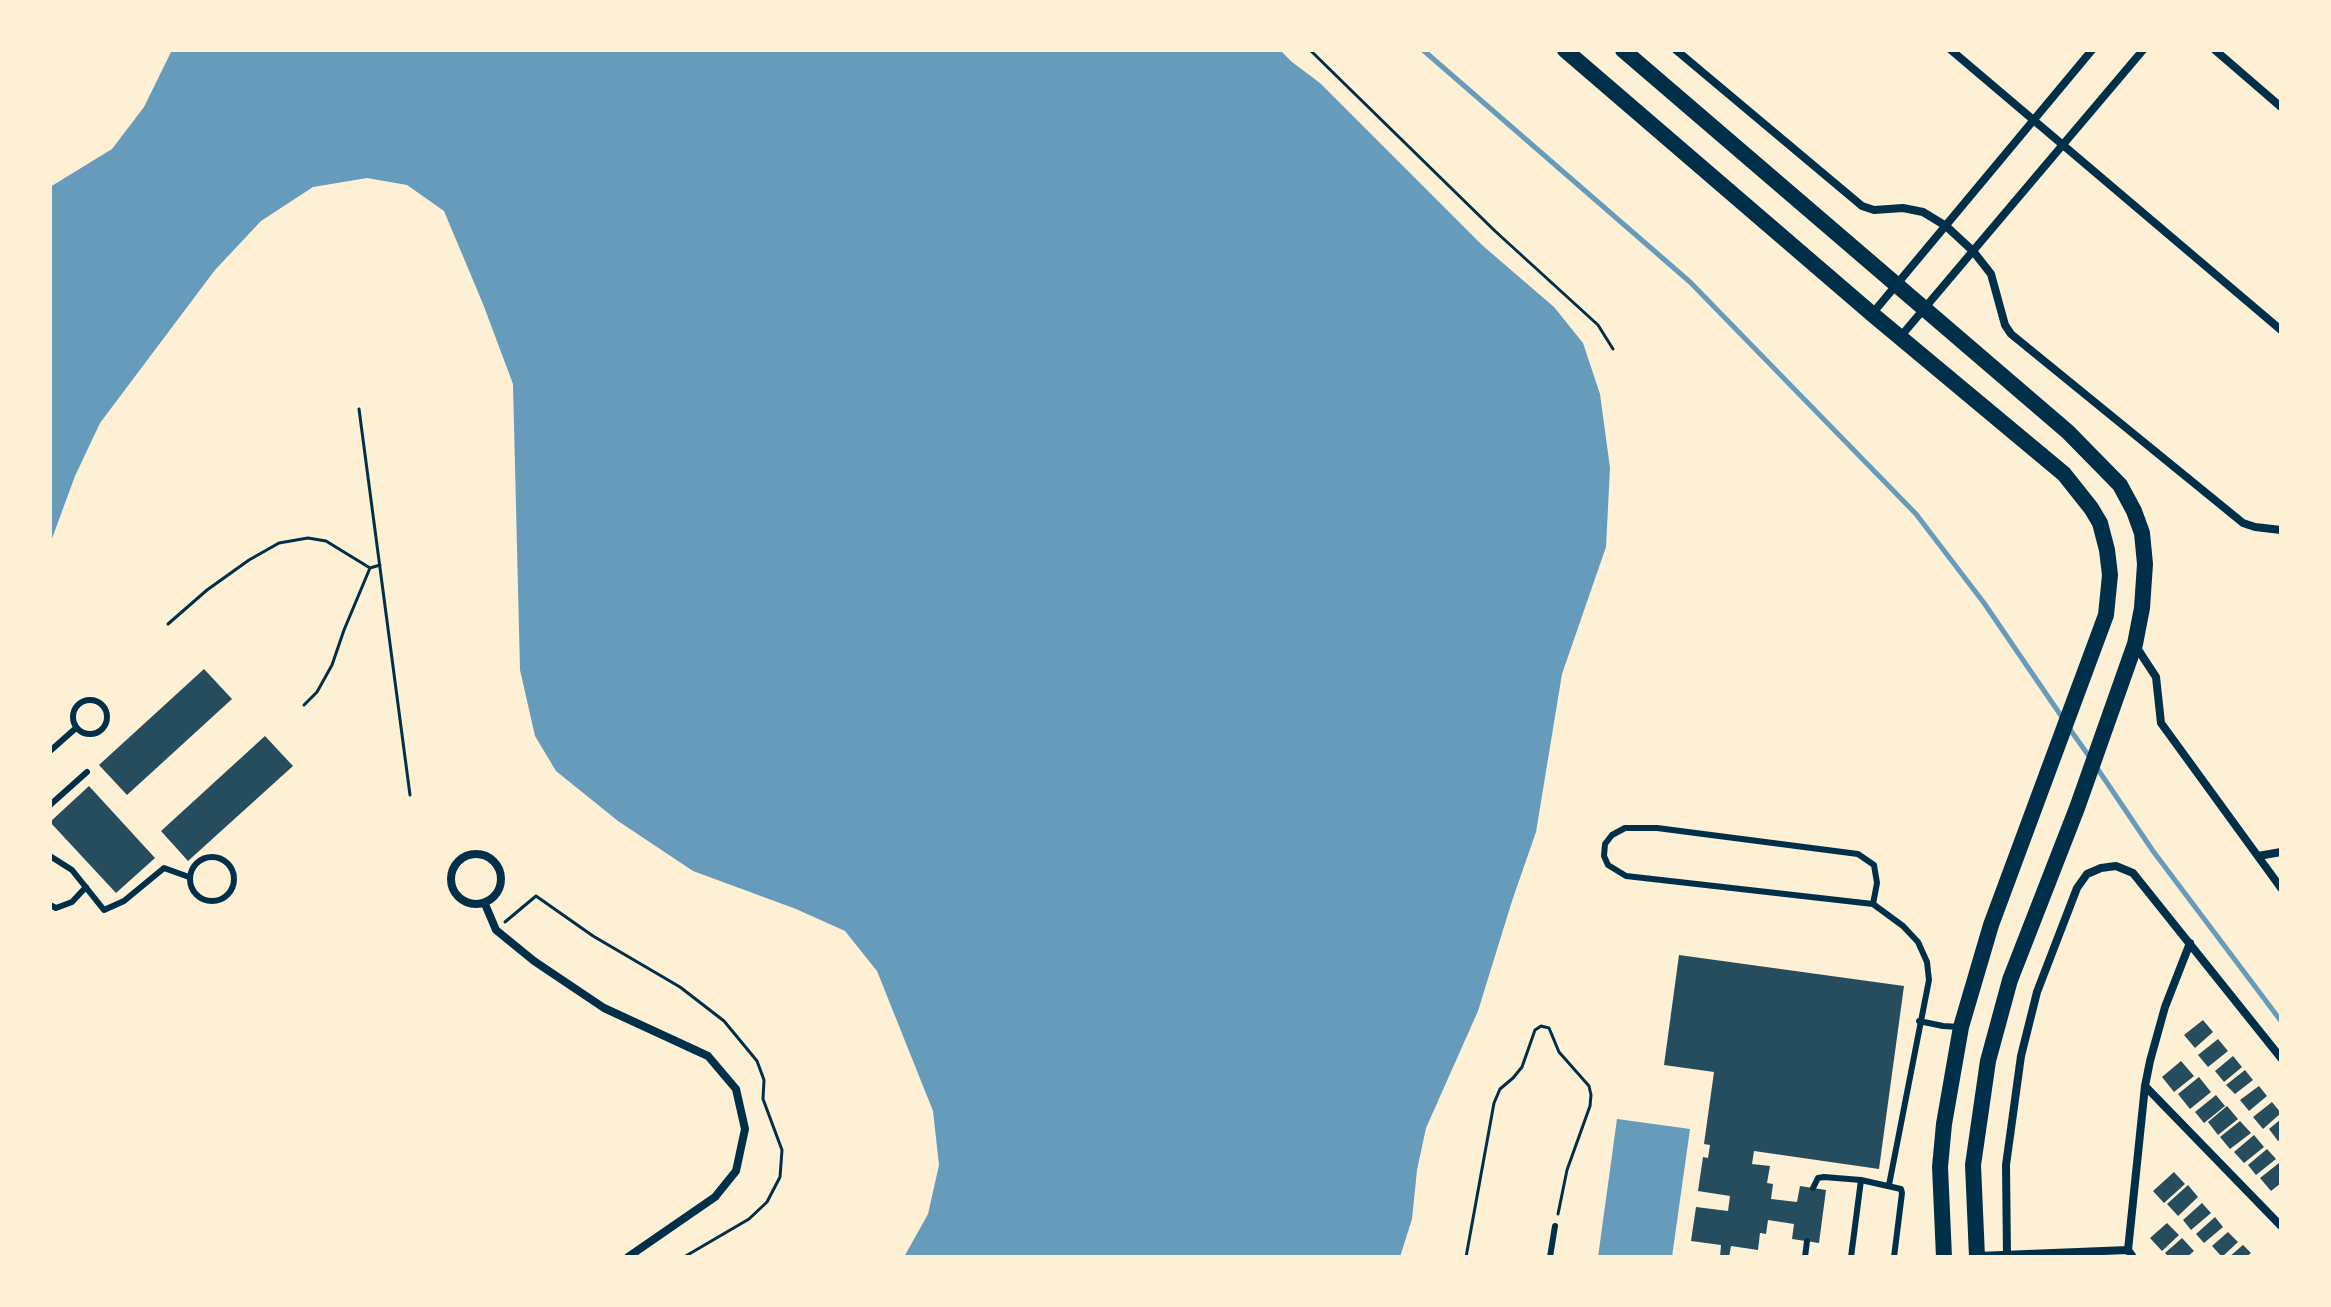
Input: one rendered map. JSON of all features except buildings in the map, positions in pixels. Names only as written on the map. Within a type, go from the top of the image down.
[{"type":"main road","points":[[1565,50],[2064,474],[2100,523],[2110,575],[2106,615],[1991,925],[1961,1027],[1944,1124],[1940,1167],[1944,1257]]},
{"type":"main road","points":[[1623,50],[2068,432],[2120,485],[2142,533],[2145,564],[2142,608],[2135,644],[2077,808],[2010,980],[1988,1061],[1973,1165],[1977,1257]]},
{"type":"street","points":[[1676,50],[1862,206],[1874,210],[1903,208],[1923,212],[1946,226],[1973,251],[1991,274],[2005,325],[2011,334],[2243,523],[2281,530]]},
{"type":"street","points":[[1951,50],[2281,330]]},
{"type":"street","points":[[1872,314],[2092,50]]},
{"type":"street","points":[[1901,336],[2143,50]]},
{"type":"street","points":[[2215,50],[2281,107]]},
{"type":"street","points":[[2135,644],[2156,677],[2161,723],[2281,888]]},
{"type":"street","points":[[2258,856],[2281,852]]},
{"type":"street","points":[[474,853],[488,857],[498,867],[502,881],[497,895],[485,904],[470,905],[457,898],[450,885],[451,870],[460,859],[474,853]]},
{"type":"street","points":[[2006,1256],[2006,1165],[2021,1056],[2037,992],[2077,888],[2087,874],[2116,866],[2133,873],[2281,1058]]},
{"type":"street","points":[[485,904],[496,930],[534,961],[604,1008],[708,1056],[736,1089],[745,1129],[736,1171],[715,1197],[628,1257]]},
{"type":"street","points":[[1977,1257],[2131,1253],[2145,1086],[2165,1007],[2190,943]]},
{"type":"street","points":[[2145,1086],[2281,1226]]},
{"type":"lane","points":[[87,699],[99,701],[107,711],[107,723],[99,732],[87,734],[76,728],[72,717],[76,705],[87,699]]},
{"type":"lane","points":[[50,751],[76,728]]},
{"type":"lane","points":[[50,805],[87,772]]},
{"type":"lane","points":[[1873,904],[1877,883],[1874,865],[1858,854],[1657,828],[1625,828],[1612,835],[1605,844],[1604,856],[1608,865],[1626,876],[1873,904],[1903,926],[1918,942],[1927,962],[1929,980],[1889,1185]]},
{"type":"lane","points":[[50,856],[72,870],[104,910],[124,901],[164,868],[189,877]]},
{"type":"lane","points":[[210,857],[225,860],[234,873],[232,889],[221,900],[206,901],[193,892],[189,877],[196,863],[210,857]]},
{"type":"lane","points":[[50,905],[56,908],[72,902],[86,887]]},
{"type":"lane","points":[[1919,1021],[1961,1027]]},
{"type":"lane","points":[[1813,1188],[1818,1178],[1824,1177],[1898,1187],[1902,1193],[1894,1257]]},
{"type":"lane","points":[[1851,1257],[1861,1180]]},
{"type":"lane","points":[[1550,1257],[1555,1226]]},
{"type":"lane","points":[[1805,1257],[1807,1241]]},
{"type":"path","points":[[1310,50],[1495,231],[1598,325],[1613,349]]},
{"type":"path","points":[[359,409],[410,795]]},
{"type":"path","points":[[168,624],[207,590],[279,543],[308,538],[326,541],[370,568],[380,565]]},
{"type":"path","points":[[304,705],[317,692],[332,665],[370,568]]},
{"type":"path","points":[[1466,1257],[1494,1103],[1500,1089],[1522,1067],[1535,1030],[1541,1026],[1549,1028],[1559,1052],[1589,1086],[1591,1095],[1590,1106],[1567,1170],[1555,1226]]},
{"type":"water","points":[[172,50],[1280,50],[1320,83],[1482,245],[1554,307],[1583,343],[1600,394],[1610,468],[1606,547],[1562,674],[1536,832],[1478,1011],[1426,1128],[1417,1170],[1412,1219],[1400,1257],[904,1257],[928,1214],[939,1165],[933,1111],[877,971],[845,931],[796,909],[693,871],[618,821],[556,771],[535,736],[520,670],[513,384],[444,211],[407,185],[367,178],[313,187],[261,221],[215,270],[100,423],[75,476],[50,544],[50,187],[112,149],[144,107]]},
{"type":"water","points":[[1617,1119],[1690,1129],[1672,1257],[1598,1257]]},
{"type":"waterway","points":[[1423,50],[1690,282],[1916,514],[1984,603],[2064,720]]},
{"type":"waterway","points":[[2069,728],[2091,759]]},
{"type":"waterway","points":[[2097,768],[2153,851],[2281,1021]]}]
